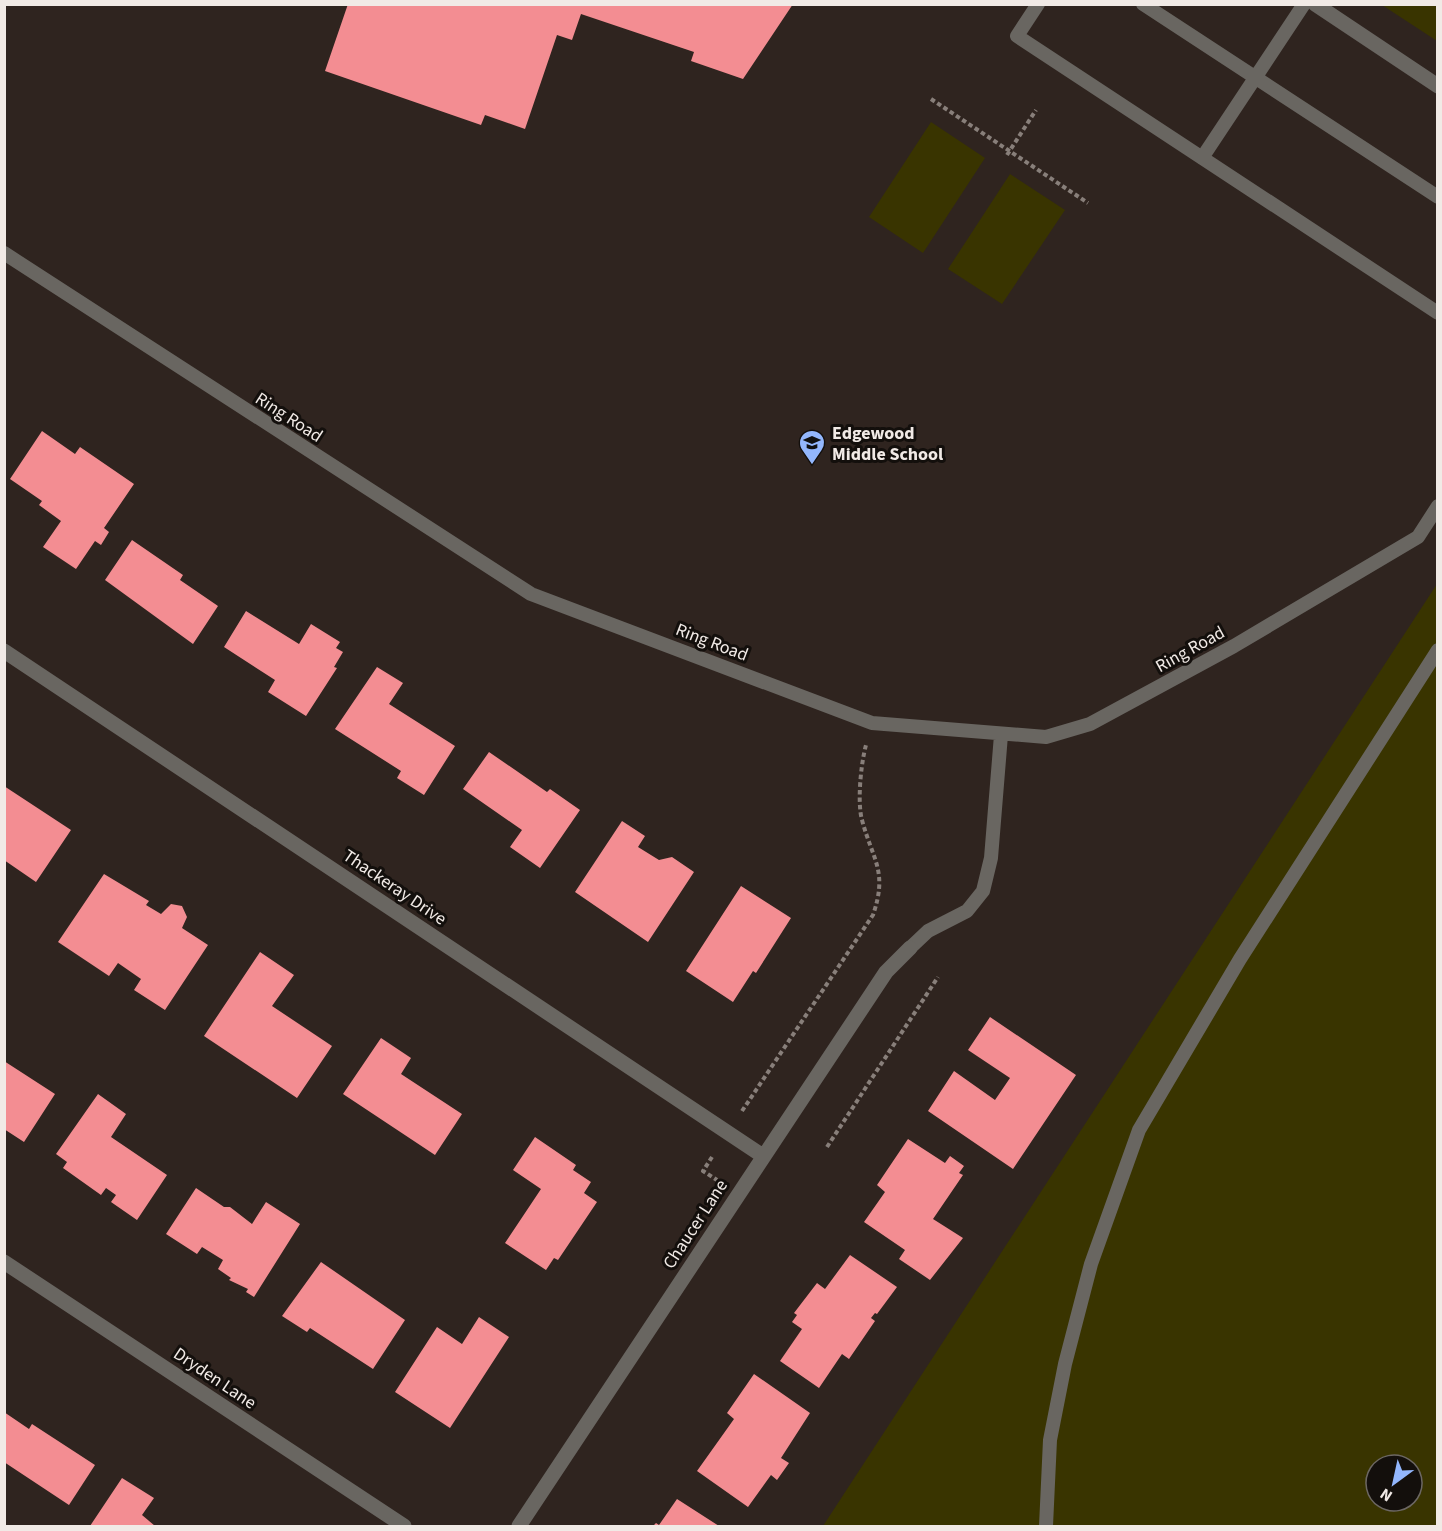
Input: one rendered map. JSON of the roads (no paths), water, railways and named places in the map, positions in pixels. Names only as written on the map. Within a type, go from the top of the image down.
[{"type":"street","points":[[1315,4],[1437,86]]},
{"type":"street","name":"Thackeray Drive","points":[[4,651],[763,1155]]},
{"type":"street","name":"Chaucer Lane","points":[[519,1527],[886,972],[910,948]]},
{"type":"street","name":"Dryden Lane","points":[[4,1262],[404,1527]]},
{"type":"lane","points":[[1038,4],[1017,36],[1437,313]]},
{"type":"lane","points":[[1143,4],[1437,196]]},
{"type":"lane","points":[[1202,158],[1304,4]]},
{"type":"lane","name":"Ring Road","points":[[4,253],[531,594],[872,723],[1046,737],[1090,724],[1234,646],[1418,537],[1437,506]]},
{"type":"lane","points":[[1046,1527],[1050,1440],[1065,1364],[1091,1264],[1139,1130],[1240,959],[1437,650]]},
{"type":"lane","points":[[910,948],[928,931],[967,910],[983,891],[991,858],[1001,735]]},
{"type":"place","name":"Edgewood Middle School","points":[[812,466]]}]
